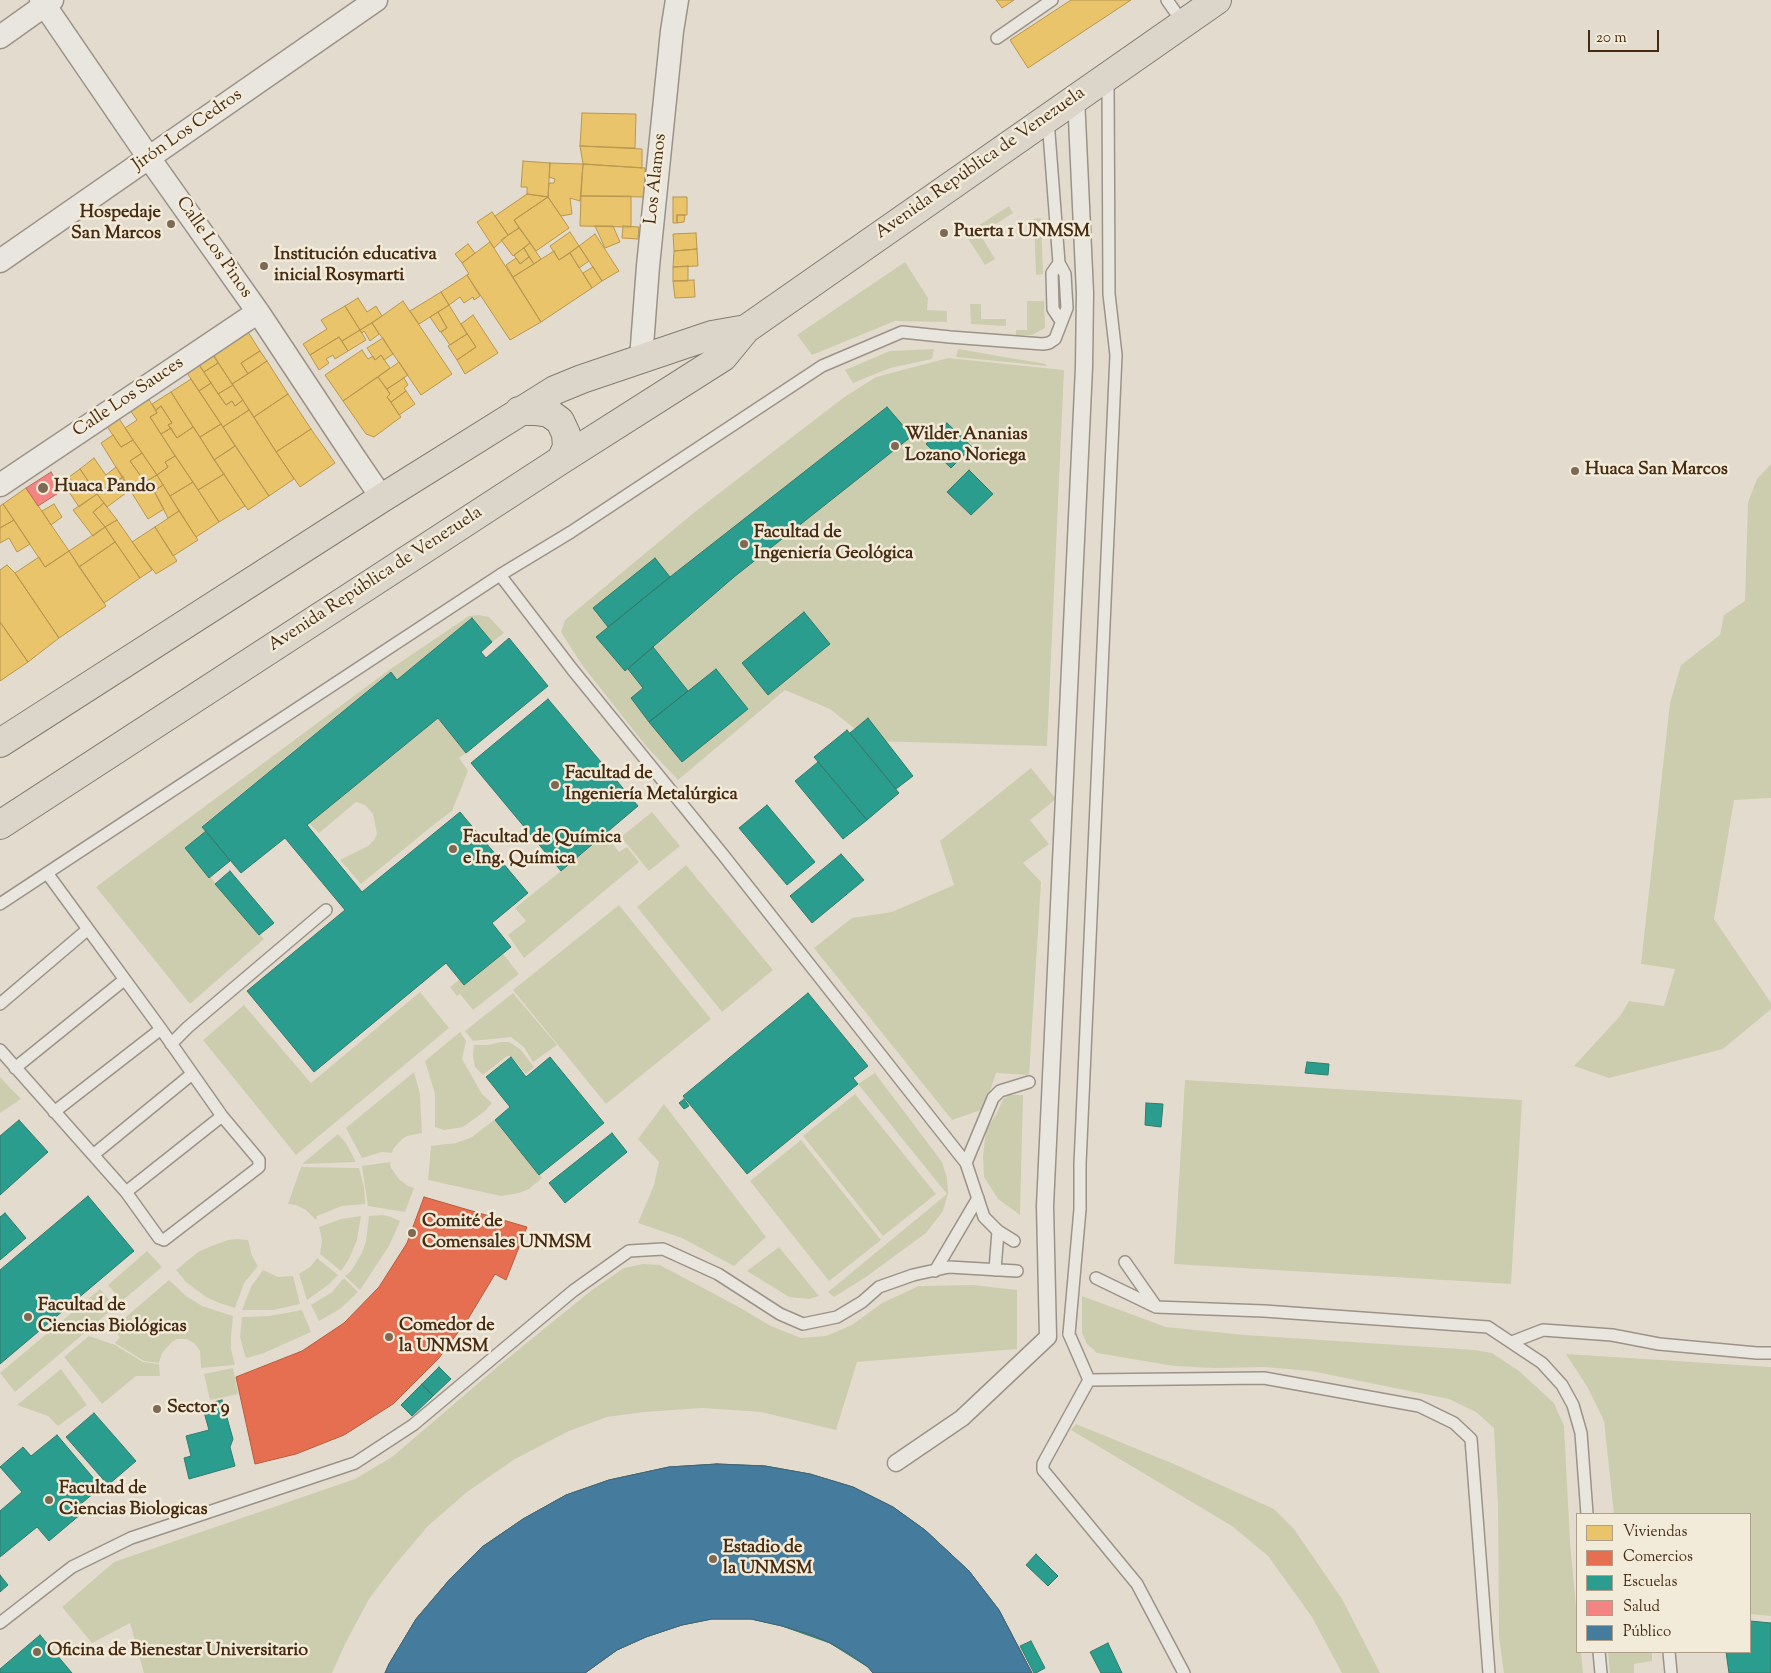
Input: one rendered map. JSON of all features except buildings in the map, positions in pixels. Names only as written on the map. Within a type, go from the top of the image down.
[{"type":"main road","name":"Avenida República de Venezuela","points":[[0,825],[561,460],[724,357],[746,329],[1217,0]]},
{"type":"main road","name":"Avenida República de Venezuela","points":[[0,743],[519,411],[567,384],[712,335],[746,329]]},
{"type":"main road","points":[[519,411],[549,413],[560,421],[566,434],[567,448],[561,460]]},
{"type":"street","name":"Jirón Los Cedros","points":[[0,261],[376,0]]},
{"type":"street","name":"Los Alamos","points":[[641,360],[648,266],[672,31],[677,0]]},
{"type":"street","name":"Calle Los Pinos","points":[[46,2],[149,158],[258,312],[382,498]]},
{"type":"street","points":[[0,37],[46,2]]},
{"type":"street","points":[[896,1463],[962,1418],[1048,1337],[1045,1206],[1084,367],[1084,284],[1076,97]]},
{"type":"street","name":"Calle Los Sauces","points":[[0,485],[258,312]]},
{"type":"lane","points":[[997,38],[1052,0]]},
{"type":"lane","points":[[1167,0],[1183,23]]},
{"type":"lane","points":[[1089,1380],[1069,1334],[1080,1209],[1080,1164],[1116,355],[1109,294],[1108,75]]},
{"type":"lane","points":[[0,904],[822,366],[902,332],[1049,343],[1055,339],[1059,332],[1061,321],[1053,309],[1052,273],[1059,263],[1048,117]]},
{"type":"lane","points":[[500,575],[572,669],[724,856],[966,1163],[984,1218],[1014,1241]]},
{"type":"lane","points":[[0,1050],[126,1192],[159,1238],[164,1240],[259,1167],[259,1160],[222,1116],[161,1029],[46,874]]},
{"type":"lane","points":[[171,1044],[188,1027],[326,910]]},
{"type":"lane","points":[[0,1004],[87,930]]},
{"type":"lane","points":[[16,1068],[124,980]]},
{"type":"lane","points":[[54,1112],[161,1029]]},
{"type":"lane","points":[[93,1155],[192,1074]]},
{"type":"lane","points":[[966,1163],[994,1098],[1000,1091],[1029,1082]]},
{"type":"lane","points":[[126,1192],[222,1116]]},
{"type":"lane","points":[[935,1270],[978,1198]]},
{"type":"lane","points":[[995,1270],[998,1230]]},
{"type":"lane","points":[[0,1623],[72,1567],[131,1538],[355,1463],[413,1424],[573,1291],[630,1252],[664,1248],[718,1274],[780,1314],[803,1324],[836,1317],[862,1302],[879,1286],[913,1275],[949,1267],[1017,1271]]},
{"type":"lane","points":[[1125,1262],[1156,1306]]},
{"type":"lane","points":[[1096,1278],[1156,1306],[1264,1310],[1488,1326],[1542,1363],[1562,1385],[1573,1405],[1581,1433],[1587,1513]]},
{"type":"lane","points":[[1512,1342],[1543,1330],[1612,1335],[1659,1344],[1771,1353]]},
{"type":"lane","points":[[1089,1380],[1264,1378],[1419,1406],[1454,1423],[1471,1439],[1489,1673]]},
{"type":"lane","points":[[1089,1380],[1045,1460],[1043,1470],[1137,1584],[1184,1673]]},
{"type":"lane","points":[[1599,1653],[1601,1673]]},
{"type":"lane","points":[[1669,1653],[1671,1673]]},
{"type":"green space","points":[[1009,206],[1013,213],[980,234],[995,259],[985,265],[965,234]]},
{"type":"green space","points":[[1041,218],[1043,274],[1036,275],[1034,219]]},
{"type":"green space","points":[[905,262],[928,298],[927,310],[947,311],[947,322],[895,321],[812,355],[797,335]]},
{"type":"green space","points":[[1027,301],[1044,301],[1045,328],[1032,335],[1016,335],[1016,330],[1027,330]]},
{"type":"green space","points":[[970,304],[981,304],[981,319],[1006,319],[1006,326],[971,324]]},
{"type":"green space","points":[[934,349],[932,359],[890,368],[853,383],[845,370],[890,351]]},
{"type":"green space","points":[[958,349],[1046,364],[1046,366],[956,357]]},
{"type":"green space","points":[[948,358],[1064,370],[1047,746],[870,741],[830,709],[785,690],[678,780],[646,746],[582,665],[561,632],[565,620],[696,511],[843,398],[876,377]]},
{"type":"green space","points":[[1771,464],[1771,798],[1734,800],[1714,919],[1771,1003],[1771,1009],[1723,1049],[1609,1078],[1574,1066],[1620,1016],[1629,1001],[1664,1006],[1675,969],[1641,964],[1670,703],[1681,665],[1720,635],[1724,615],[1745,601],[1748,502],[1757,479]]},
{"type":"green space","points":[[469,616],[489,617],[504,633],[492,642],[472,618],[397,680],[390,672],[202,826],[206,831],[185,848],[264,939],[190,1004],[96,887],[389,670]]},
{"type":"green space","points":[[438,718],[466,753],[459,758],[468,771],[452,811],[361,884],[340,860],[368,846],[374,840],[377,834],[373,814],[365,805],[356,802],[319,833],[309,823]]},
{"type":"green space","points":[[1031,768],[1056,799],[1030,820],[1049,844],[1023,863],[1041,882],[1029,1075],[996,1073],[984,1109],[952,1120],[814,948],[852,918],[892,912],[954,885],[940,841]]},
{"type":"green space","points":[[652,812],[680,846],[649,871],[621,837]]},
{"type":"green space","points":[[606,835],[619,852],[627,847],[639,862],[524,958],[508,935],[526,921],[515,908]]},
{"type":"green space","points":[[686,865],[773,970],[722,1012],[637,907]]},
{"type":"green space","points":[[619,905],[711,1019],[606,1104],[513,990]]},
{"type":"green space","points":[[503,954],[519,974],[473,1010],[460,994],[457,996],[450,987],[460,979],[465,984]]},
{"type":"green space","points":[[420,992],[449,1028],[296,1155],[203,1040],[244,1005],[311,1083]]},
{"type":"green space","points":[[513,993],[557,1045],[533,1062],[524,1047],[511,1037],[473,1041],[465,1031]]},
{"type":"green space","points":[[460,1032],[466,1041],[462,1059],[482,1094],[492,1103],[485,1111],[463,1127],[444,1130],[435,1127],[435,1094],[425,1061]]},
{"type":"green space","points":[[509,1042],[520,1049],[534,1067],[526,1074],[511,1056],[507,1056],[483,1075],[475,1067],[474,1045],[488,1045]]},
{"type":"green space","points":[[414,1072],[420,1094],[422,1133],[402,1139],[393,1149],[392,1153],[382,1152],[362,1158],[346,1128]]},
{"type":"green space","points":[[875,1073],[942,1162],[947,1178],[948,1193],[943,1211],[926,1233],[866,1277],[834,1297],[828,1292],[947,1194],[858,1084]]},
{"type":"green space","points":[[0,1077],[21,1099],[0,1113]]},
{"type":"green space","points":[[1185,1080],[1522,1100],[1511,1284],[1174,1264]]},
{"type":"green space","points":[[855,1094],[936,1194],[883,1236],[803,1136]]},
{"type":"green space","points":[[1009,1095],[1023,1095],[1020,1215],[998,1199],[984,1177],[983,1156],[986,1130],[1003,1099]]},
{"type":"green space","points":[[664,1104],[766,1237],[734,1266],[682,1238],[638,1223],[654,1185],[659,1162],[638,1139]]},
{"type":"green space","points":[[494,1120],[542,1178],[529,1189],[501,1196],[428,1180],[431,1146],[456,1143],[472,1137]]},
{"type":"green space","points":[[338,1134],[346,1143],[356,1162],[302,1164]]},
{"type":"green space","points":[[801,1140],[881,1240],[829,1281],[750,1181]]},
{"type":"green space","points":[[390,1162],[391,1168],[399,1179],[414,1188],[405,1212],[368,1206],[362,1166]]},
{"type":"green space","points":[[301,1167],[359,1168],[364,1187],[365,1204],[342,1206],[317,1216],[316,1220],[306,1210],[296,1205],[288,1204]]},
{"type":"green space","points":[[383,1215],[400,1221],[389,1246],[360,1290],[345,1276],[351,1271],[362,1253],[366,1241],[369,1216]]},
{"type":"green space","points":[[361,1216],[357,1240],[349,1259],[341,1271],[320,1254],[322,1240],[319,1227],[341,1219]]},
{"type":"green space","points":[[228,1240],[248,1240],[252,1256],[258,1266],[244,1283],[235,1308],[206,1297],[186,1282],[176,1270],[198,1252]]},
{"type":"green space","points":[[779,1247],[819,1296],[809,1299],[789,1297],[747,1271]]},
{"type":"green space","points":[[147,1251],[162,1267],[122,1301],[108,1285]]},
{"type":"green space","points":[[317,1258],[338,1275],[328,1285],[307,1300],[299,1274],[310,1267]]},
{"type":"green space","points":[[643,1264],[660,1265],[771,1326],[801,1338],[826,1336],[852,1325],[882,1303],[919,1286],[973,1285],[1017,1290],[1017,1349],[857,1362],[836,1430],[761,1412],[702,1408],[607,1417],[569,1431],[515,1459],[467,1492],[428,1526],[369,1599],[332,1673],[144,1673],[130,1623],[92,1643],[62,1607],[114,1562],[355,1479],[392,1457],[502,1363],[592,1290],[624,1268]]},
{"type":"green space","points":[[263,1270],[278,1277],[293,1276],[300,1304],[273,1310],[242,1310],[251,1287]]},
{"type":"green space","points":[[344,1278],[358,1292],[340,1309],[319,1321],[311,1305],[332,1292]]},
{"type":"green space","points":[[169,1280],[186,1296],[202,1306],[233,1316],[231,1349],[235,1365],[201,1368],[200,1351],[195,1344],[187,1339],[177,1339],[172,1342],[162,1353],[159,1363],[144,1361],[115,1343],[120,1337],[113,1328]]},
{"type":"green space","points":[[100,1289],[115,1307],[15,1392],[0,1373]]},
{"type":"green space","points":[[1082,1296],[1166,1327],[1245,1335],[1475,1350],[1492,1353],[1519,1371],[1554,1403],[1564,1426],[1570,1542],[1576,1606],[1576,1653],[1581,1653],[1583,1673],[1504,1673],[1499,1637],[1498,1507],[1494,1428],[1476,1412],[1449,1399],[1311,1371],[1264,1367],[1214,1368],[1174,1366],[1097,1353],[1087,1344],[1082,1333]]},
{"type":"green space","points":[[302,1310],[311,1332],[264,1353],[247,1358],[245,1356],[240,1337],[242,1317],[269,1316]]},
{"type":"green space","points":[[89,1336],[115,1345],[143,1362],[159,1364],[160,1376],[136,1376],[102,1404],[64,1357]]},
{"type":"green space","points":[[1566,1354],[1771,1367],[1771,1616],[1751,1614],[1751,1513],[1614,1513],[1604,1421],[1588,1388]]},
{"type":"green space","points":[[233,1368],[238,1394],[210,1400],[204,1374]]},
{"type":"green space","points":[[61,1369],[87,1405],[58,1426],[48,1416],[17,1405]]},
{"type":"green space","points":[[1076,1424],[1174,1464],[1274,1509],[1294,1529],[1342,1599],[1380,1673],[1342,1673],[1312,1617],[1268,1556],[1232,1526],[1071,1430]]},
{"type":"green space","points":[[1608,1653],[1652,1653],[1652,1661],[1634,1664],[1634,1673],[1610,1673]]},
{"type":"place","name":"Hospedaje San Marcos","points":[[171,224]]},
{"type":"place","name":"Puerta 1 UNMSM","points":[[944,233]]},
{"type":"place","name":"Institución educativa inicial Rosymarti","points":[[264,266]]},
{"type":"place","name":"Wilder Ananias Lozano Noriega","points":[[895,446]]},
{"type":"place","name":"Huaca San Marcos","points":[[1575,471]]},
{"type":"place","name":"Huaca Pando","points":[[43,488]]},
{"type":"place","name":"Facultad de Ingeniería Geológica","points":[[744,544]]},
{"type":"place","name":"Facultad de Ingeniería Metalúrgica","points":[[555,785]]},
{"type":"place","name":"Facultad de Química e Ing. Química","points":[[453,849]]},
{"type":"place","name":"Comité de Comensales UNMSM","points":[[412,1233]]},
{"type":"place","name":"Facultad de Ciencias Biológicas","points":[[28,1317]]},
{"type":"place","name":"Comedor de la UNMSM","points":[[389,1337]]},
{"type":"place","name":"Sector 9","points":[[157,1409]]},
{"type":"place","name":"Facultad de Ciencias Biologicas","points":[[49,1500]]},
{"type":"place","name":"Estadio de la UNMSM","points":[[713,1559]]},
{"type":"place","name":"Oficina de Bienestar Universitario","points":[[37,1652]]}]
